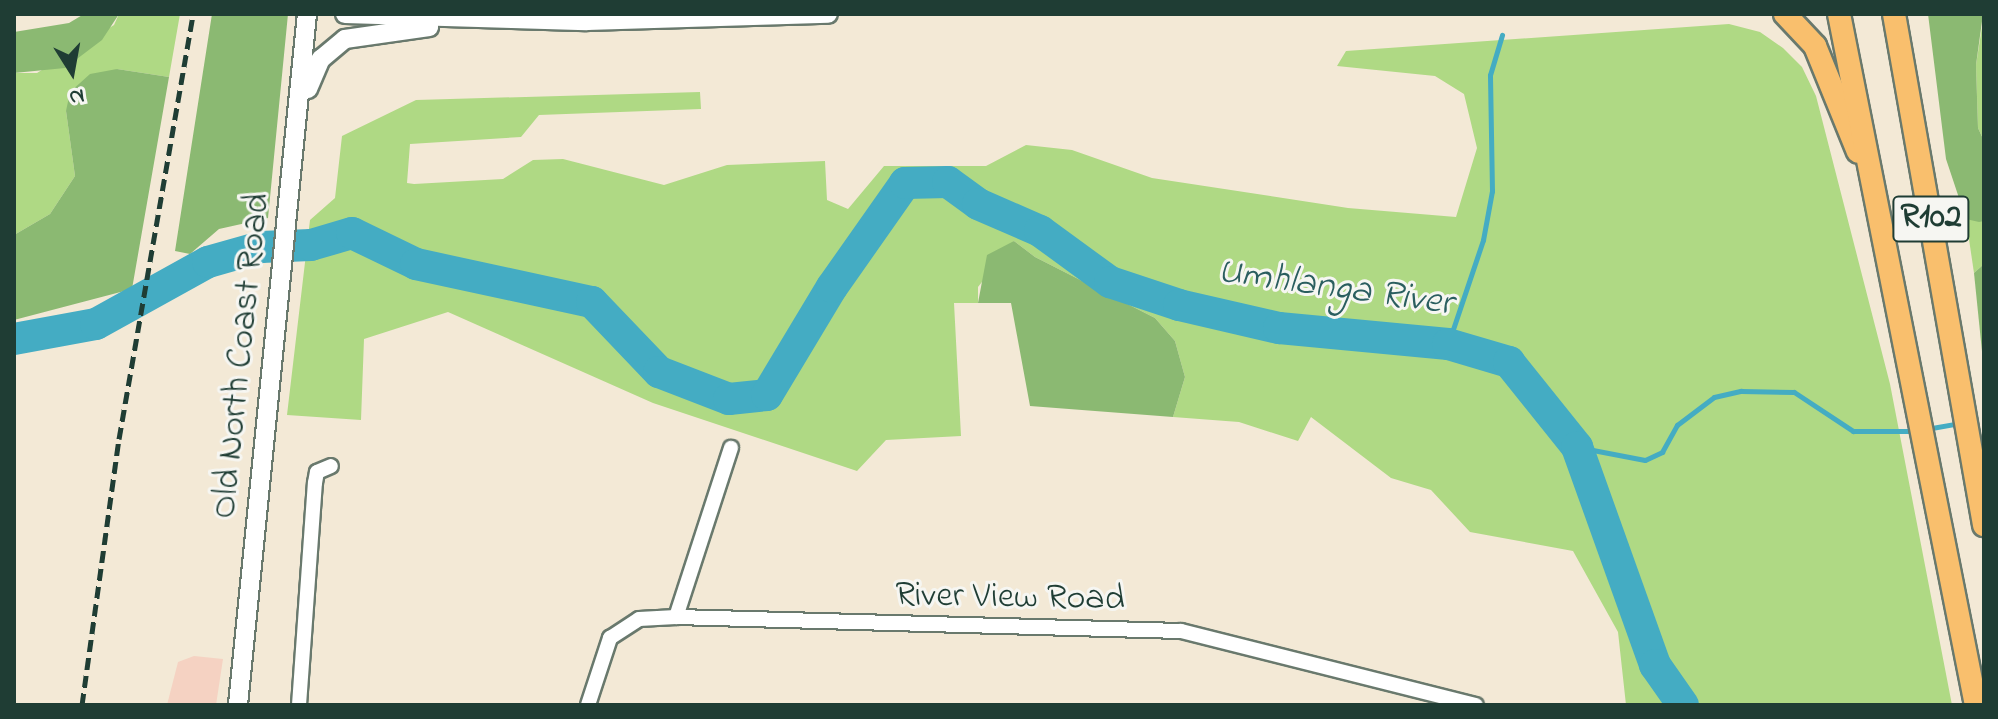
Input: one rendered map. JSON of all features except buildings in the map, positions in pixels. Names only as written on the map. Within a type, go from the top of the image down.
[{"type":"main road","points":[[1785,14],[1815,46],[1848,133],[1871,174]]},
{"type":"main road","name":"R102","points":[[1839,14],[1920,405],[1976,705]]},
{"type":"main road","name":"R102","points":[[1894,14],[1984,525]]},
{"type":"main road","points":[[1901,48],[1902,14]]},
{"type":"street","name":"Old North Coast Road","points":[[238,705],[258,487],[298,139],[307,14]]},
{"type":"street","points":[[345,14],[477,19],[828,14]]},
{"type":"street","points":[[298,139],[311,74],[333,46],[364,34],[477,19]]},
{"type":"street","points":[[676,617],[731,448]]},
{"type":"street","points":[[299,705],[315,483],[317,472],[331,466]]},
{"type":"street","name":"River View Road","points":[[588,705],[610,638],[639,619],[676,617],[1181,631],[1476,705]]},
{"type":"shaded area","points":[[194,656],[223,659],[216,705],[167,705],[178,662]]},
{"type":"green space","points":[[84,14],[119,14],[102,40],[65,68],[14,73],[14,32],[69,23]]},
{"type":"green space","points":[[119,14],[180,14],[169,77],[117,69],[66,111],[75,176],[50,214],[14,235],[14,73],[37,73],[114,25]]},
{"type":"green space","points":[[212,14],[288,14],[268,218],[219,229],[190,254],[175,251]]},
{"type":"green space","points":[[1928,14],[1983,14],[1976,65],[1978,128],[1984,141],[1984,221],[1966,219],[1946,159]]},
{"type":"green space","points":[[1984,14],[1984,141],[1978,128],[1976,65]]},
{"type":"green space","points":[[1729,24],[1760,32],[1783,48],[1802,67],[1816,96],[1890,384],[1952,705],[1626,705],[1618,632],[1573,551],[1470,532],[1431,490],[1391,478],[1311,417],[1298,441],[1239,422],[1173,417],[1185,377],[1175,341],[1155,318],[1035,257],[1014,241],[978,287],[978,303],[954,303],[961,436],[886,440],[857,471],[653,403],[448,312],[364,339],[361,420],[287,415],[310,220],[335,198],[342,136],[416,100],[700,92],[701,109],[539,115],[521,137],[410,144],[407,183],[414,184],[503,179],[533,160],[563,159],[664,185],[727,165],[825,161],[827,200],[848,209],[884,166],[986,166],[1026,145],[1072,150],[1152,178],[1348,208],[1456,217],[1477,148],[1464,94],[1435,76],[1337,66],[1346,51]]},
{"type":"green space","points":[[117,69],[169,77],[132,289],[14,320],[14,235],[50,214],[75,176],[66,111],[70,92],[90,74]]},
{"type":"green space","points":[[1966,219],[1984,221],[1984,264],[1974,273]]},
{"type":"green space","points":[[1014,241],[1035,257],[1155,318],[1175,341],[1185,377],[1173,417],[1030,406],[1011,303],[978,303],[987,255]]},
{"type":"green space","points":[[1984,264],[1984,371],[1974,273]]},
{"type":"waterway","points":[[1448,344],[1483,240],[1492,191],[1490,75],[1502,35]]},
{"type":"waterway","name":"Umhlanga River","points":[[14,339],[96,324],[208,262],[261,247],[311,245],[352,233],[416,264],[592,302],[659,372],[729,399],[767,395],[832,287],[905,183],[948,182],[978,204],[1040,231],[1110,282],[1179,305],[1279,328],[1448,344],[1509,362],[1577,447],[1655,665],[1683,705]]},
{"type":"waterway","points":[[1577,447],[1645,460],[1662,452],[1677,425],[1714,397],[1741,391],[1794,392],[1853,431],[1916,431]]},
{"type":"waterway","points":[[1926,429],[1959,423]]},
{"type":"railway","points":[[82,705],[119,439],[193,14]]}]
